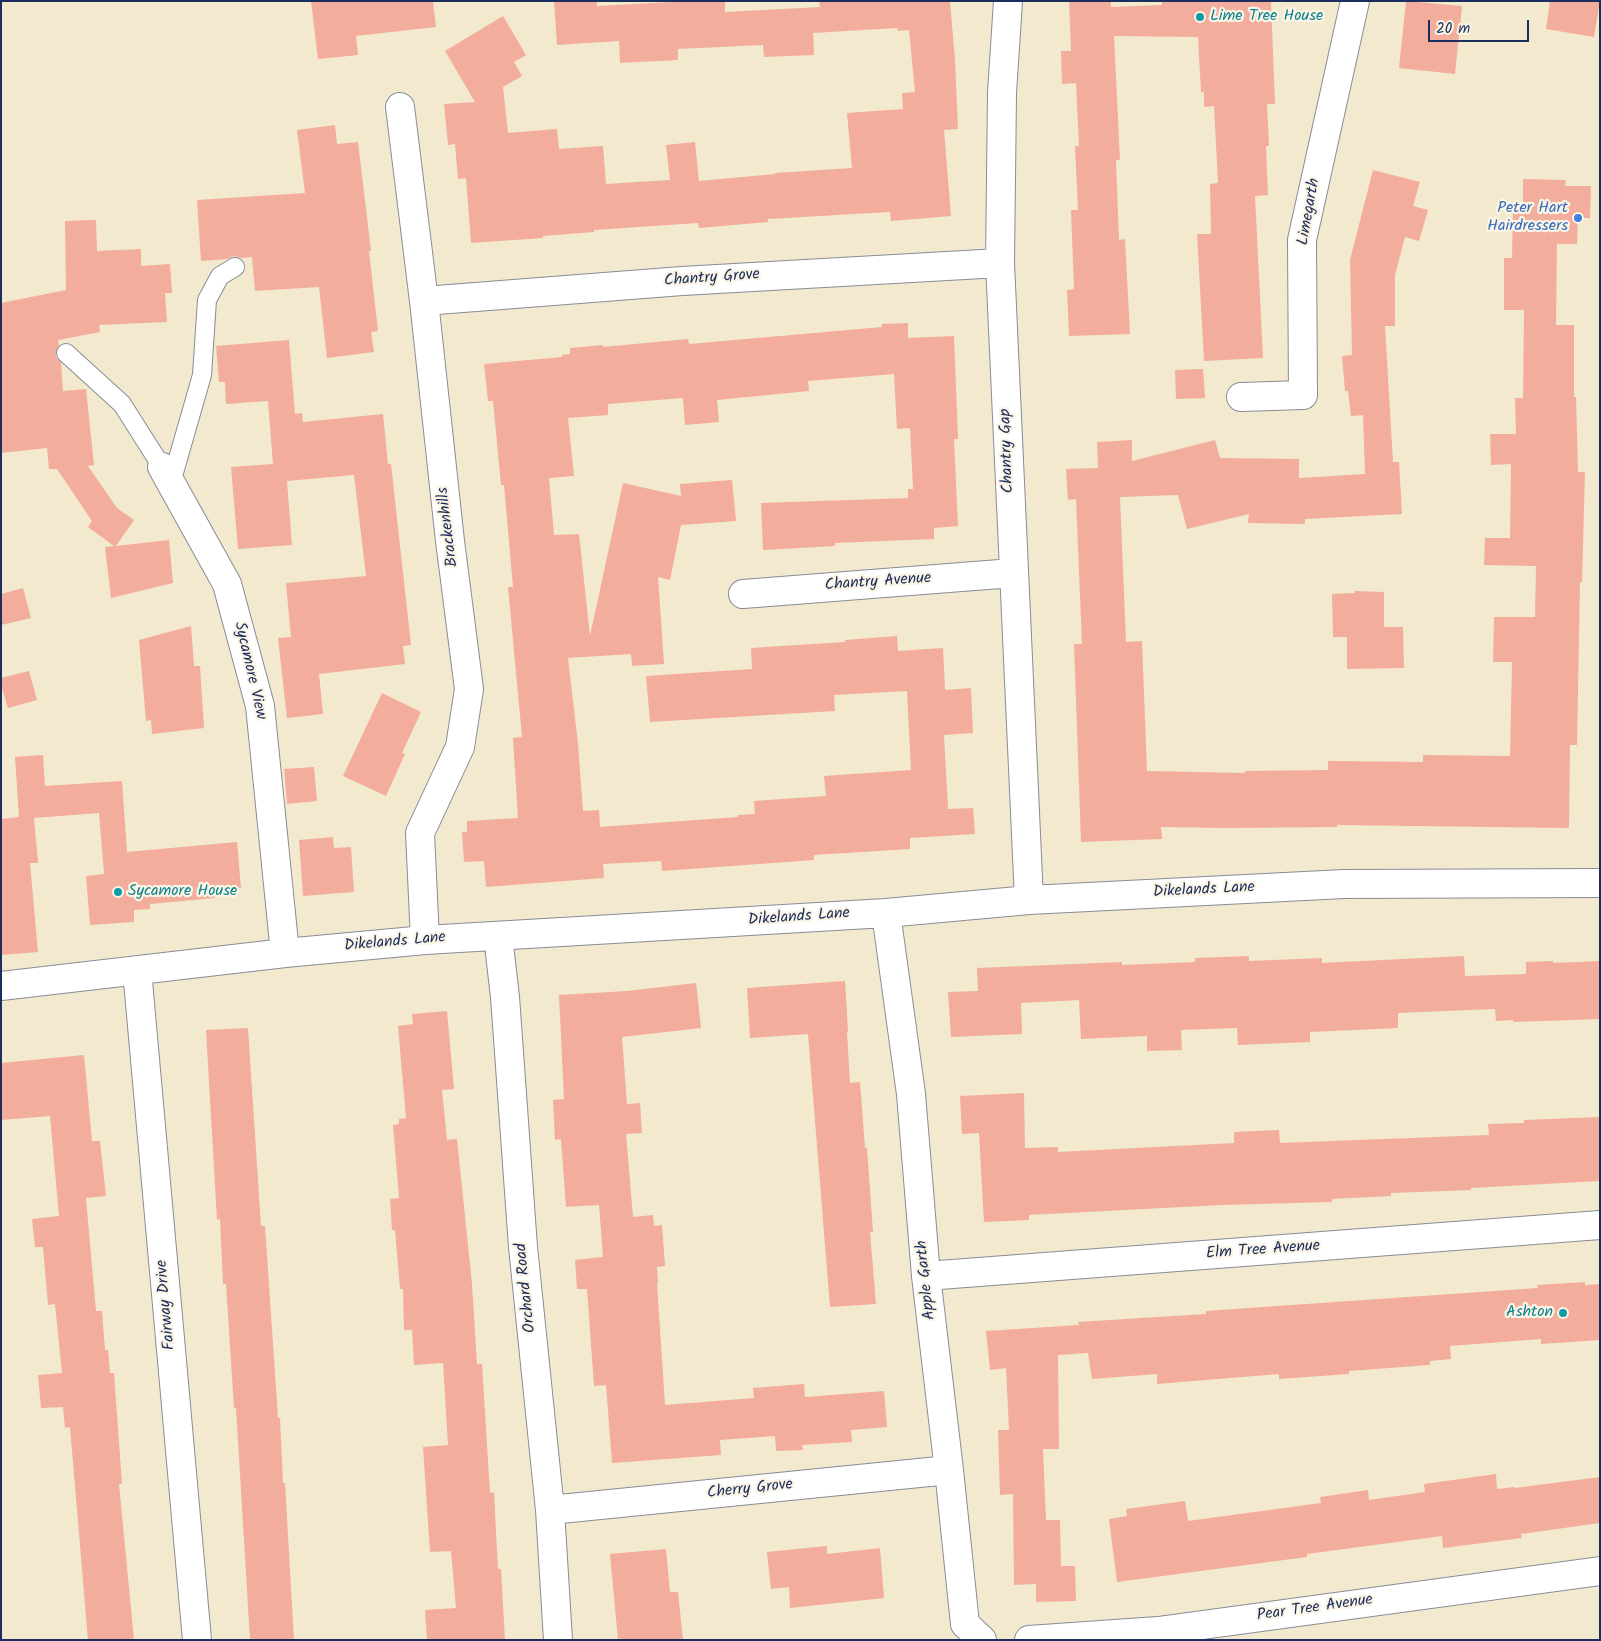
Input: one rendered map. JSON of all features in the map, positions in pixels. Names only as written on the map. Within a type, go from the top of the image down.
[{"type":"street","name":"Chantry Gap","points":[[1008,1],[1002,93],[1000,263],[1029,900]]},
{"type":"street","name":"Limegarth","points":[[1241,397],[1304,396],[1302,240],[1355,1]]},
{"type":"street","name":"Brackenhills","points":[[400,106],[469,689],[460,747],[420,833],[425,940]]},
{"type":"street","name":"Chantry Grove","points":[[424,301],[682,281],[1000,263]]},
{"type":"street","name":"Sycamore View","points":[[166,475],[227,584],[260,706],[285,953]]},
{"type":"street","name":"Chantry Avenue","points":[[744,594],[1013,573]]},
{"type":"street","name":"Dikelands Lane","points":[[1,986],[285,953],[425,940],[886,913],[1029,900],[1344,884],[1600,883]]},
{"type":"street","name":"Apple Garth","points":[[886,913],[911,1094],[926,1276],[965,1624],[982,1640]]},
{"type":"street","name":"Orchard Road","points":[[498,936],[505,997],[523,1247],[550,1510],[558,1640]]},
{"type":"street","name":"Fairway Drive","points":[[137,970],[197,1640]]},
{"type":"street","name":"Elm Tree Avenue","points":[[926,1276],[1600,1225]]},
{"type":"street","name":"Cherry Grove","points":[[550,1510],[949,1470]]},
{"type":"street","name":"Pear Tree Avenue","points":[[1029,1640],[1158,1630],[1600,1571]]},
{"type":"lane","points":[[166,475],[202,375],[207,300],[220,276],[235,267]]},
{"type":"lane","points":[[66,353],[122,404],[166,475]]},
{"type":"building","points":[[311,1],[433,1],[436,27],[356,36],[358,55],[318,59]]},
{"type":"building","points":[[554,1],[597,1],[597,6],[725,1],[725,12],[820,7],[819,1],[950,1],[958,129],[944,130],[951,216],[891,221],[890,212],[768,219],[768,222],[699,228],[698,223],[594,230],[594,232],[543,236],[543,238],[471,243],[466,178],[458,179],[455,144],[448,145],[444,104],[475,102],[445,51],[503,16],[526,55],[514,62],[522,76],[503,87],[508,133],[557,129],[559,149],[603,146],[606,184],[670,180],[666,145],[695,142],[699,181],[775,173],[852,168],[847,113],[903,109],[902,93],[915,92],[909,30],[898,31],[897,28],[813,33],[814,55],[764,57],[763,45],[678,49],[678,60],[620,63],[619,41],[557,45]]},
{"type":"building","points":[[1069,1],[1111,1],[1111,7],[1162,5],[1162,1],[1271,1],[1275,104],[1267,104],[1269,146],[1266,146],[1268,195],[1255,196],[1263,358],[1204,361],[1197,234],[1211,234],[1210,184],[1218,183],[1214,106],[1204,107],[1204,92],[1201,92],[1198,37],[1114,36],[1120,160],[1116,160],[1119,240],[1125,239],[1130,334],[1069,336],[1067,290],[1074,289],[1071,210],[1078,210],[1075,146],[1079,146],[1076,83],[1062,84],[1061,51],[1071,51]]},
{"type":"building","points":[[1406,1],[1462,6],[1455,74],[1399,68]]},
{"type":"building","points":[[1550,1],[1600,1],[1594,37],[1546,29]]},
{"type":"building","points":[[335,125],[337,144],[358,142],[378,331],[371,332],[374,352],[327,358],[319,287],[255,291],[252,257],[241,258],[234,256],[227,259],[201,261],[197,200],[305,193],[297,130]]},
{"type":"building","points":[[1373,170],[1420,182],[1413,206],[1428,210],[1419,241],[1405,237],[1395,275],[1395,326],[1385,326],[1393,462],[1399,462],[1402,514],[1305,519],[1305,524],[1248,523],[1249,514],[1187,529],[1178,495],[1120,497],[1126,642],[1142,641],[1147,771],[1245,773],[1245,771],[1328,770],[1328,761],[1423,762],[1423,755],[1510,756],[1512,662],[1493,662],[1494,617],[1535,617],[1536,566],[1484,565],[1485,538],[1510,538],[1511,464],[1491,465],[1490,434],[1516,434],[1515,398],[1523,398],[1524,310],[1504,310],[1504,258],[1512,258],[1513,209],[1523,209],[1523,179],[1566,180],[1565,186],[1591,186],[1590,218],[1578,218],[1577,244],[1557,244],[1556,325],[1574,325],[1574,397],[1576,397],[1578,472],[1585,472],[1582,582],[1580,582],[1577,745],[1570,745],[1569,828],[1337,825],[1337,827],[1161,827],[1162,839],[1081,842],[1074,644],[1082,644],[1076,499],[1068,500],[1066,469],[1098,468],[1097,442],[1132,440],[1132,461],[1215,440],[1220,458],[1299,459],[1299,478],[1365,474],[1363,415],[1351,416],[1348,391],[1345,391],[1342,356],[1352,355],[1350,260]]},
{"type":"building","points":[[96,220],[97,251],[141,249],[141,266],[170,264],[172,293],[165,293],[167,322],[99,325],[100,332],[58,340],[59,345],[56,357],[61,362],[63,391],[86,389],[94,465],[88,466],[117,508],[134,520],[116,546],[169,540],[173,583],[111,598],[105,547],[114,546],[88,527],[92,521],[57,469],[49,469],[47,448],[1,453],[1,303],[66,290],[65,221]]},
{"type":"building","points":[[908,323],[908,338],[954,336],[958,439],[954,439],[958,526],[934,528],[934,539],[835,543],[835,546],[763,550],[761,503],[908,498],[908,489],[913,489],[910,428],[897,429],[894,374],[808,381],[809,391],[717,400],[719,422],[685,425],[683,398],[608,404],[608,415],[568,418],[574,476],[549,478],[554,535],[579,534],[590,636],[623,483],[681,496],[680,484],[732,480],[736,521],[681,525],[670,580],[658,577],[664,664],[632,666],[631,654],[568,658],[578,744],[583,811],[599,810],[600,827],[738,817],[738,815],[755,814],[754,801],[826,796],[824,776],[911,770],[907,691],[834,695],[835,711],[650,722],[646,676],[752,669],[751,648],[845,642],[845,640],[897,636],[898,651],[943,648],[945,690],[971,688],[973,733],[944,735],[948,809],[973,808],[975,834],[910,838],[910,849],[814,855],[814,860],[662,871],[661,861],[603,864],[604,878],[486,887],[484,861],[464,862],[462,832],[467,832],[467,821],[518,818],[513,738],[522,737],[508,587],[513,587],[504,485],[501,485],[493,401],[488,401],[484,364],[562,357],[562,355],[570,354],[570,348],[603,345],[603,347],[688,339],[689,344]]},
{"type":"building","points":[[289,340],[295,414],[302,413],[303,422],[383,414],[388,464],[391,464],[411,645],[403,646],[405,664],[319,674],[323,714],[287,718],[278,638],[291,637],[286,583],[366,576],[354,475],[287,481],[292,545],[238,549],[231,467],[273,464],[268,401],[226,404],[225,382],[219,382],[216,346]]},
{"type":"building","points":[[1203,369],[1205,398],[1176,399],[1175,370]]},
{"type":"building","points":[[23,588],[31,618],[1,625],[1,594]]},
{"type":"building","points":[[1355,591],[1384,592],[1384,627],[1403,627],[1404,668],[1347,669],[1347,637],[1333,637],[1332,594],[1355,593]]},
{"type":"building","points":[[191,626],[194,666],[200,666],[204,728],[152,734],[151,720],[146,721],[139,640]]},
{"type":"building","points":[[29,671],[37,700],[8,708],[1,685],[1,678]]},
{"type":"building","points":[[382,693],[421,712],[402,753],[405,754],[386,796],[343,776]]},
{"type":"building","points":[[43,755],[45,786],[122,781],[127,852],[237,842],[241,888],[214,891],[215,898],[150,904],[150,909],[134,910],[134,922],[90,925],[86,876],[104,874],[99,813],[34,818],[38,863],[30,863],[38,952],[1,955],[1,819],[19,817],[15,757]]},
{"type":"building","points":[[314,767],[317,801],[287,804],[284,769]]},
{"type":"building","points":[[333,837],[334,848],[351,847],[354,892],[303,896],[299,840]]},
{"type":"building","points":[[1249,956],[1249,961],[1322,958],[1322,963],[1464,956],[1465,976],[1526,974],[1526,962],[1600,961],[1600,1019],[1496,1021],[1495,1009],[1398,1013],[1398,1028],[1310,1032],[1310,1042],[1238,1045],[1237,1028],[1181,1030],[1182,1050],[1147,1051],[1147,1036],[1081,1039],[1079,1000],[1021,1003],[1022,1034],[951,1037],[948,992],[978,991],[977,968],[1122,962],[1122,965],[1195,962],[1195,958]]},
{"type":"building","points":[[845,981],[850,1083],[860,1082],[865,1148],[867,1148],[873,1232],[870,1232],[876,1304],[830,1307],[808,1034],[750,1038],[747,988]]},
{"type":"building","points":[[696,983],[701,1028],[622,1037],[627,1104],[640,1103],[642,1133],[626,1134],[633,1217],[653,1215],[654,1226],[662,1225],[665,1266],[657,1267],[657,1283],[665,1405],[754,1398],[753,1388],[804,1384],[805,1397],[884,1391],[887,1427],[851,1430],[852,1442],[802,1445],[803,1450],[776,1451],[775,1436],[720,1440],[721,1455],[612,1463],[606,1385],[594,1386],[587,1289],[577,1289],[575,1260],[603,1257],[599,1205],[566,1207],[561,1139],[555,1140],[553,1100],[564,1099],[559,995],[627,991]]},
{"type":"building","points":[[447,1011],[454,1089],[442,1090],[447,1140],[457,1139],[472,1284],[477,1364],[482,1364],[490,1493],[494,1492],[498,1569],[501,1569],[505,1640],[427,1640],[425,1610],[456,1608],[451,1551],[430,1552],[423,1447],[448,1445],[443,1363],[414,1365],[412,1330],[404,1330],[403,1289],[400,1289],[395,1230],[392,1230],[390,1199],[399,1198],[393,1125],[399,1124],[399,1119],[406,1118],[398,1026],[413,1024],[412,1014]]},
{"type":"building","points":[[248,1028],[261,1226],[265,1226],[278,1418],[280,1418],[283,1483],[285,1483],[294,1640],[250,1640],[236,1408],[234,1408],[226,1284],[223,1284],[220,1219],[217,1220],[206,1030]]},
{"type":"building","points":[[84,1055],[92,1141],[100,1141],[106,1196],[86,1198],[96,1311],[102,1311],[105,1350],[108,1350],[110,1373],[114,1373],[122,1484],[119,1484],[134,1640],[88,1640],[70,1427],[65,1428],[63,1407],[41,1408],[38,1375],[62,1373],[55,1304],[48,1305],[43,1247],[35,1247],[32,1219],[59,1216],[50,1116],[1,1120],[1,1063]]},
{"type":"building","points":[[1024,1093],[1025,1148],[1058,1147],[1058,1152],[1234,1143],[1234,1132],[1279,1130],[1280,1143],[1489,1135],[1488,1124],[1524,1123],[1524,1120],[1600,1117],[1600,1181],[1471,1188],[1471,1190],[1391,1193],[1391,1196],[1332,1199],[1332,1202],[1221,1205],[1029,1215],[1029,1220],[984,1222],[979,1133],[962,1134],[960,1096]]},
{"type":"building","points":[[1585,1282],[1585,1285],[1600,1284],[1600,1340],[1541,1344],[1541,1339],[1450,1346],[1451,1359],[1430,1361],[1430,1365],[1349,1371],[1349,1374],[1279,1379],[1279,1374],[1157,1384],[1157,1374],[1092,1379],[1088,1353],[1058,1355],[1059,1449],[1043,1449],[1046,1520],[1060,1520],[1061,1566],[1075,1566],[1076,1601],[1036,1602],[1036,1584],[1014,1585],[1013,1494],[1000,1495],[998,1430],[1009,1430],[1006,1368],[990,1370],[986,1331],[1079,1325],[1078,1322],[1206,1314],[1206,1311],[1538,1288],[1537,1285]]},
{"type":"building","points":[[1496,1474],[1497,1489],[1600,1477],[1600,1523],[1521,1534],[1522,1538],[1443,1548],[1442,1536],[1307,1554],[1307,1557],[1117,1582],[1109,1519],[1127,1516],[1126,1509],[1185,1501],[1188,1521],[1321,1503],[1320,1497],[1368,1490],[1369,1500],[1425,1492],[1424,1484]]},
{"type":"building","points":[[827,1546],[827,1554],[880,1548],[884,1598],[790,1608],[789,1587],[771,1589],[767,1552]]},
{"type":"building","points":[[666,1549],[670,1592],[678,1592],[683,1640],[618,1640],[610,1554]]},
{"type":"place","name":"Lime Tree House","points":[[1200,17]]},
{"type":"place","name":"Peter Hart Hairdressers","points":[[1578,218]]},
{"type":"place","name":"Sycamore House","points":[[118,892]]},
{"type":"place","name":"Ashton","points":[[1563,1313]]}]
